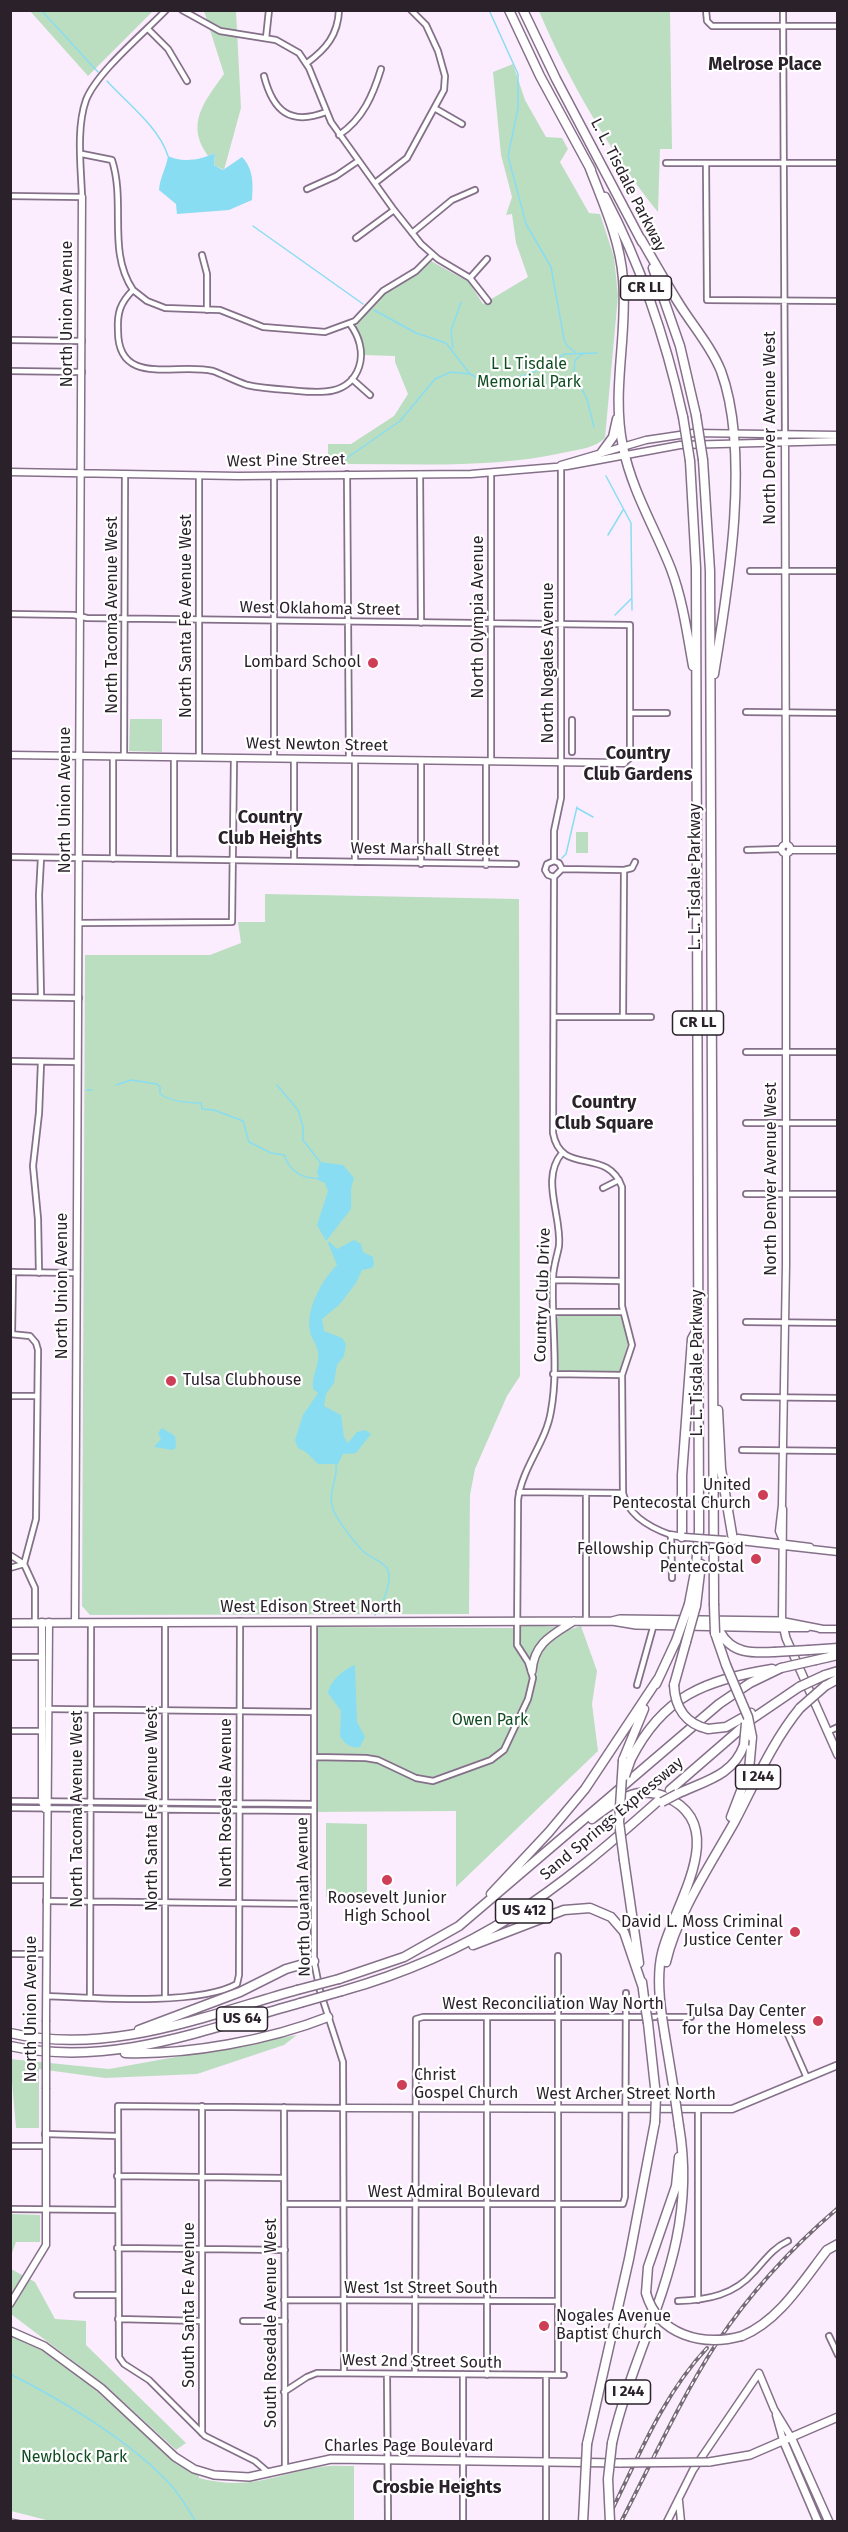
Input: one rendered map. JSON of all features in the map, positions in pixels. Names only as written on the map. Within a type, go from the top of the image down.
[{"type":"highway","name":"L. L. Tisdale Parkway","points":[[509,10],[540,76],[617,220],[647,290],[669,360],[683,417],[690,461],[696,545],[698,692],[699,1531],[701,1575],[692,1605]]},
{"type":"highway","name":"L. L. Tisdale Parkway","points":[[523,10],[552,71],[641,239],[671,319],[696,415],[703,460],[709,525],[711,698],[714,1604],[717,1642],[742,1705]]},
{"type":"highway","points":[[589,166],[616,239],[622,268],[624,304],[619,409],[613,437],[602,452]]},
{"type":"highway","points":[[641,239],[717,362],[727,393],[734,438],[733,539],[711,698]]},
{"type":"highway","points":[[619,409],[624,450],[636,493],[677,585],[685,616],[698,692]]},
{"type":"highway","points":[[683,1537],[682,1475],[692,1339],[699,1325]]},
{"type":"highway","points":[[712,1353],[729,1540]]},
{"type":"highway","points":[[714,1604],[717,1625],[728,1643],[750,1653],[837,1648]]},
{"type":"highway","points":[[627,1760],[634,1730],[692,1605]]},
{"type":"highway","points":[[692,1605],[686,1642],[674,1685],[677,1704],[683,1715],[693,1724],[708,1729],[731,1725],[776,1697],[799,1687]]},
{"type":"highway","points":[[627,1760],[650,1727],[686,1695],[720,1680],[837,1655]]},
{"type":"highway","name":"Sand Springs Expressway","points":[[10,2033],[72,2040],[125,2037],[339,1979],[404,1958],[437,1941],[466,1920],[537,1862],[609,1796],[726,1699],[781,1668]]},
{"type":"highway","name":"Sand Springs Expressway","points":[[10,2046],[57,2053],[101,2052],[148,2045],[342,1991],[430,1961],[489,1932],[531,1906],[568,1879],[647,1811],[674,1792],[752,1719],[799,1687],[837,1671]]},
{"type":"highway","points":[[466,1920],[549,1832],[585,1789],[658,1679]]},
{"type":"highway","name":"I 244","points":[[610,2522],[608,2479],[612,2443],[677,2246],[684,2183],[674,2091],[660,1998],[670,1945],[719,1848],[782,1733],[800,1708],[825,1686],[837,1679]]},
{"type":"highway","points":[[674,1792],[722,1774],[736,1761],[744,1745],[746,1726],[742,1705]]},
{"type":"highway","name":"CR LL","points":[[719,1848],[749,1770],[752,1737],[742,1705]]},
{"type":"highway","name":"I 244","points":[[583,2522],[587,2444],[629,2259],[655,2122],[656,2096],[648,2023],[624,1860],[619,1809],[627,1760]]},
{"type":"highway","name":"US 64","points":[[537,1862],[613,1802],[639,1793],[667,1797],[684,1810],[695,1830],[698,1854],[662,1952],[659,1969],[660,1998]]},
{"type":"highway","name":"US 64","points":[[430,1961],[575,1908],[601,1912],[621,1927],[627,1936],[642,1985]]},
{"type":"highway","points":[[125,2037],[167,2017],[233,1995],[286,1969],[314,1961]]},
{"type":"highway","points":[[101,2052],[151,2054],[242,2041],[273,2035],[328,2017]]},
{"type":"highway","points":[[679,2131],[676,2186],[648,2267],[646,2293],[655,2314],[678,2333],[706,2341],[742,2337],[759,2328],[774,2315],[827,2250],[837,2244]]},
{"type":"main road","points":[[532,1671],[533,1660],[543,1641],[575,1620]]},
{"type":"main road","name":"West Edison Street North","points":[[10,1623],[586,1620],[782,1625]]},
{"type":"main road","name":"North Denver Avenue West","points":[[782,1625],[837,1755]]},
{"type":"main road","name":"Charles Page Boulevard","points":[[10,2331],[35,2340],[101,2388],[175,2457],[194,2469],[227,2477],[268,2473],[324,2460],[709,2462],[745,2456],[837,2417]]},
{"type":"main road","points":[[791,2437],[829,2522]]},
{"type":"main road","points":[[783,2440],[818,2522]]},
{"type":"street","name":"North Union Avenue","points":[[75,1622],[83,113],[92,88],[166,10]]},
{"type":"street","points":[[182,10],[220,31],[266,38],[292,47],[307,63],[326,112],[339,135],[394,210],[432,255],[470,278],[488,301]]},
{"type":"street","points":[[266,38],[269,10]]},
{"type":"street","points":[[307,63],[324,49],[333,36],[339,10]]},
{"type":"street","points":[[375,183],[407,158],[436,109],[444,90],[445,76],[428,28],[411,10]]},
{"type":"street","points":[[706,10],[709,24],[837,27]]},
{"type":"street","name":"North Denver Avenue West","points":[[782,1625],[782,1542],[785,1519],[782,1505],[786,1194],[783,10]]},
{"type":"street","points":[[148,29],[168,49],[188,81]]},
{"type":"street","points":[[339,135],[354,123],[364,110],[381,69]]},
{"type":"street","points":[[264,76],[271,97],[284,112],[305,118],[326,112]]},
{"type":"street","points":[[436,109],[462,124]]},
{"type":"street","points":[[82,153],[112,160],[118,178],[119,258],[123,274],[133,290],[147,301],[161,307],[228,312],[259,326],[325,332],[350,324],[383,291],[417,271],[432,255]]},
{"type":"street","points":[[307,189],[336,176],[358,161]]},
{"type":"street","points":[[666,163],[837,163]]},
{"type":"street","points":[[706,164],[707,300],[837,301]]},
{"type":"street","points":[[412,233],[452,200],[475,190]]},
{"type":"street","points":[[10,196],[82,197]]},
{"type":"street","points":[[356,238],[394,210]]},
{"type":"street","points":[[202,255],[207,274],[207,310]]},
{"type":"street","points":[[470,278],[487,259]]},
{"type":"street","points":[[133,290],[122,303],[118,315],[118,340],[122,354],[129,361],[141,368],[206,370],[256,387],[326,393],[339,389],[352,379],[358,368],[361,353],[350,324]]},
{"type":"street","points":[[10,340],[82,341]]},
{"type":"street","points":[[10,371],[82,372]]},
{"type":"street","points":[[352,379],[370,395]]},
{"type":"street","points":[[624,450],[678,435],[734,438],[837,435]]},
{"type":"street","points":[[785,438],[837,441]]},
{"type":"street","name":"West Pine Street","points":[[10,472],[199,475],[491,473],[561,465],[624,450]]},
{"type":"street","name":"West Pine Street","points":[[561,465],[602,452],[624,450]]},
{"type":"street","name":"North Nogales Avenue","points":[[554,861],[554,831],[561,798],[561,465]]},
{"type":"street","points":[[347,473],[348,622],[355,862]]},
{"type":"street","name":"North Olympia Avenue","points":[[486,865],[491,473]]},
{"type":"street","name":"North Tacoma Avenue West","points":[[124,474],[124,756]]},
{"type":"street","points":[[420,474],[421,623]]},
{"type":"street","name":"North Santa Fe Avenue West","points":[[199,475],[199,757]]},
{"type":"street","points":[[274,475],[274,758]]},
{"type":"street","points":[[750,571],[837,571]]},
{"type":"street","name":"West Oklahoma Street","points":[[10,614],[274,621],[630,625],[630,712]]},
{"type":"street","points":[[624,763],[630,759],[630,712],[667,712]]},
{"type":"street","points":[[746,712],[837,713]]},
{"type":"street","points":[[572,720],[572,752]]},
{"type":"street","name":"West Newton Street","points":[[10,755],[624,763]]},
{"type":"street","points":[[113,756],[113,859]]},
{"type":"street","points":[[174,757],[174,859]]},
{"type":"street","points":[[79,923],[232,922],[234,758]]},
{"type":"street","points":[[294,759],[294,861]]},
{"type":"street","points":[[421,864],[422,760]]},
{"type":"street","points":[[747,850],[837,850]]},
{"type":"street","name":"West Marshall Street","points":[[10,857],[516,864]]},
{"type":"street","points":[[41,998],[39,895],[42,858]]},
{"type":"street","points":[[554,878],[545,870],[547,864],[554,861],[560,863],[562,869]]},
{"type":"street","points":[[635,862],[632,868],[624,870],[562,869],[554,878],[553,1133],[562,1153],[576,1160],[602,1163],[617,1177],[622,1195],[623,1312],[629,1326],[632,1345],[622,1375],[625,1502],[636,1516],[671,1535],[782,1542],[837,1552]]},
{"type":"street","points":[[623,1017],[624,870]]},
{"type":"street","points":[[10,998],[79,998]]},
{"type":"street","points":[[554,1017],[651,1017]]},
{"type":"street","points":[[746,1052],[837,1052]]},
{"type":"street","points":[[10,1061],[78,1062]]},
{"type":"street","points":[[39,1273],[39,1225],[33,1166],[40,1063]]},
{"type":"street","points":[[746,1123],[837,1123]]},
{"type":"street","name":"Country Club Drive","points":[[532,1671],[517,1645],[519,1492],[524,1471],[549,1421],[553,1374],[553,1280],[559,1239],[553,1201],[553,1170],[562,1153]]},
{"type":"street","points":[[603,1188],[617,1177]]},
{"type":"street","points":[[746,1194],[837,1194]]},
{"type":"street","points":[[24,1564],[36,1519],[38,1350],[30,1336],[11,1334],[12,1272],[77,1273]]},
{"type":"street","points":[[553,1280],[622,1281]]},
{"type":"street","points":[[553,1312],[623,1312]]},
{"type":"street","points":[[746,1322],[837,1323]]},
{"type":"street","points":[[553,1374],[622,1375]]},
{"type":"street","points":[[10,1396],[37,1396]]},
{"type":"street","points":[[744,1397],[837,1398]]},
{"type":"street","points":[[742,1450],[837,1451]]},
{"type":"street","points":[[519,1492],[623,1493]]},
{"type":"street","points":[[586,1493],[586,1620]]},
{"type":"street","points":[[671,1535],[672,1578]]},
{"type":"street","points":[[10,1555],[24,1564],[35,1588],[42,1622]]},
{"type":"street","points":[[10,1568],[24,1564]]},
{"type":"street","name":"North Rosedale Avenue","points":[[165,1997],[202,1996],[237,1984],[239,1975],[240,1621]]},
{"type":"street","name":"North Quanah Avenue","points":[[314,1621],[314,1961],[328,2017],[342,2053],[344,2373]]},
{"type":"street","name":"North Union Avenue","points":[[10,2304],[44,2251],[46,1657],[42,1622]]},
{"type":"street","name":"North Tacoma Avenue West","points":[[90,1997],[91,1622]]},
{"type":"street","name":"North Santa Fe Avenue West","points":[[165,1622],[165,1997]]},
{"type":"street","points":[[637,1685],[654,1622]]},
{"type":"street","name":"West Edison Street North","points":[[782,1625],[837,1629]]},
{"type":"street","points":[[10,1658],[46,1657]]},
{"type":"street","points":[[314,1757],[378,1760],[425,1780],[439,1780],[456,1774],[491,1760],[504,1750],[528,1699],[532,1686],[532,1671]]},
{"type":"street","points":[[46,1709],[314,1712]]},
{"type":"street","points":[[827,1732],[837,1727]]},
{"type":"street","points":[[10,1731],[46,1731]]},
{"type":"street","points":[[10,1802],[90,1809],[314,1811]]},
{"type":"street","points":[[10,1809],[45,1804],[90,1802],[314,1804]]},
{"type":"street","points":[[10,1880],[45,1880]]},
{"type":"street","points":[[46,1901],[314,1904]]},
{"type":"street","points":[[10,1954],[46,1954]]},
{"type":"street","points":[[558,1956],[558,2301]]},
{"type":"street","points":[[626,1993],[626,2109]]},
{"type":"street","points":[[46,1996],[165,1997]]},
{"type":"street","name":"West Reconciliation Way North","points":[[415,2108],[416,2019],[423,2016],[691,2017]]},
{"type":"street","points":[[487,2017],[487,2374]]},
{"type":"street","points":[[785,2028],[807,2078]]},
{"type":"street","name":"West Archer Street North","points":[[117,2136],[118,2106],[732,2109],[837,2065]]},
{"type":"street","name":"South Santa Fe Avenue","points":[[202,2106],[202,2433]]},
{"type":"street","points":[[117,2176],[284,2178],[284,2107]]},
{"type":"street","points":[[415,2108],[415,2374]]},
{"type":"street","name":"West Admiral Boulevard","points":[[284,2204],[558,2205],[624,2203],[626,2109]]},
{"type":"street","points":[[698,2109],[698,2300]]},
{"type":"street","points":[[45,2134],[117,2136],[120,2359],[148,2380],[202,2433],[255,2461],[268,2473]]},
{"type":"street","points":[[10,2146],[45,2146]]},
{"type":"street","name":"South Rosedale Avenue West","points":[[284,2178],[285,2469]]},
{"type":"street","points":[[10,2209],[118,2210]]},
{"type":"street","points":[[678,2301],[698,2300],[728,2292],[740,2285],[774,2249],[788,2241]]},
{"type":"street","points":[[117,2248],[285,2250]]},
{"type":"street","points":[[77,2295],[118,2295]]},
{"type":"street","name":"West 1st Street South","points":[[284,2300],[558,2301]]},
{"type":"street","name":"West 2nd Street South","points":[[284,2392],[310,2375],[344,2373],[561,2375],[558,2301]]},
{"type":"street","points":[[118,2319],[202,2320]]},
{"type":"street","points":[[243,2321],[285,2321]]},
{"type":"street","points":[[829,2336],[837,2355]]},
{"type":"street","points":[[667,2522],[693,2470],[759,2373],[774,2409],[783,2440]]},
{"type":"street","points":[[387,2374],[388,2522]]},
{"type":"street","points":[[463,2374],[463,2522]]},
{"type":"street","points":[[546,2375],[546,2522]]},
{"type":"street","points":[[774,2409],[791,2437]]},
{"type":"street","points":[[681,2495],[681,2522]]},
{"type":"green space","points":[[30,11],[153,11],[88,76]]},
{"type":"green space","points":[[204,11],[236,11],[241,108],[224,170],[214,165],[215,153],[208,156],[198,134],[198,123],[204,104],[224,74]]},
{"type":"green space","points":[[539,11],[670,11],[672,149],[660,149],[658,212],[624,167],[592,115]]},
{"type":"green space","name":"L L Tisdale Memorial Park","points":[[513,64],[525,100],[546,137],[562,138],[568,149],[560,162],[589,213],[600,214],[614,257],[618,296],[605,438],[597,444],[582,449],[508,461],[448,464],[328,464],[328,444],[351,444],[394,416],[408,394],[395,362],[395,356],[363,355],[356,326],[379,298],[431,261],[469,282],[483,304],[528,277],[516,243],[512,214],[506,215],[512,197],[501,155],[493,72]]},
{"type":"green space","points":[[130,719],[162,719],[162,752],[129,751]]},
{"type":"green space","points":[[576,832],[588,832],[588,853],[576,853]]},
{"type":"green space","points":[[265,894],[519,899],[520,1376],[507,1396],[475,1469],[470,1495],[469,1614],[90,1615],[82,1606],[85,955],[210,955],[241,943],[238,922],[265,922]]},
{"type":"green space","points":[[559,1315],[619,1315],[623,1318],[629,1340],[620,1370],[617,1372],[559,1371],[556,1368],[556,1320]]},
{"type":"green space","name":"Owen Park","points":[[524,1625],[558,1627],[564,1631],[581,1626],[597,1671],[592,1704],[598,1751],[456,1887],[456,1811],[317,1812],[318,1627],[514,1628]]},
{"type":"green space","points":[[326,1823],[367,1824],[367,1897],[326,1897]]},
{"type":"green space","points":[[297,2035],[284,2045],[197,2074],[105,2078],[39,2069],[39,2128],[16,2128],[10,2059],[109,2069]]},
{"type":"green space","points":[[11,2214],[40,2215],[40,2242],[16,2242],[11,2256]]},
{"type":"green space","points":[[11,2269],[35,2282],[55,2319],[86,2321],[86,2345],[186,2443],[176,2450],[107,2387],[11,2314]]},
{"type":"green space","name":"Newblock Park","points":[[11,2336],[30,2344],[65,2365],[170,2458],[199,2475],[199,2478],[217,2482],[247,2482],[320,2467],[354,2466],[354,2521],[54,2522],[11,2511]]},
{"type":"water","points":[[215,153],[214,165],[223,170],[242,157],[246,162],[252,177],[252,200],[229,210],[177,214],[176,204],[159,190],[168,156],[192,160]]},
{"type":"water","points":[[320,1162],[343,1165],[354,1178],[351,1189],[351,1209],[326,1241],[317,1225],[328,1191],[325,1183],[314,1178],[319,1177],[317,1172]]},
{"type":"water","points":[[354,1240],[361,1244],[363,1252],[373,1257],[374,1264],[372,1268],[362,1270],[356,1283],[340,1304],[322,1319],[324,1331],[342,1338],[346,1344],[344,1356],[337,1365],[334,1383],[326,1394],[324,1406],[341,1415],[344,1437],[348,1443],[357,1432],[365,1430],[371,1434],[356,1453],[343,1454],[338,1464],[318,1464],[306,1452],[298,1448],[295,1440],[303,1415],[318,1393],[313,1389],[318,1357],[310,1331],[310,1313],[321,1285],[337,1265],[329,1241],[337,1249]]},
{"type":"water","points":[[162,1428],[175,1436],[176,1447],[173,1450],[154,1447],[161,1439],[158,1433]]},
{"type":"water","points":[[355,1665],[357,1722],[365,1737],[360,1747],[348,1745],[340,1736],[341,1711],[328,1693],[338,1676]]},
{"type":"waterway","points":[[41,10],[98,72]]},
{"type":"waterway","points":[[489,10],[518,74],[518,108],[508,156],[526,224],[551,267],[564,339],[567,346],[575,352]]},
{"type":"waterway","points":[[107,81],[150,125],[164,145],[168,156]]},
{"type":"waterway","points":[[253,226],[363,304]]},
{"type":"waterway","points":[[453,348],[451,331],[461,302]]},
{"type":"waterway","points":[[374,310],[416,333],[446,343],[470,374],[485,382],[500,383],[511,380],[533,372],[565,354],[597,353]]},
{"type":"waterway","points":[[584,353],[575,360],[574,373],[587,399],[594,427]]},
{"type":"waterway","points":[[341,462],[400,421],[435,379],[451,372],[470,374]]},
{"type":"waterway","points":[[606,476],[631,523],[632,610]]},
{"type":"waterway","points":[[608,535],[623,510]]},
{"type":"waterway","points":[[615,615],[631,599]]},
{"type":"waterway","points":[[562,858],[566,854],[577,807]]},
{"type":"waterway","points":[[577,808],[593,817]]},
{"type":"waterway","points":[[116,1085],[131,1080],[157,1084],[160,1087],[160,1094],[170,1099],[201,1103],[202,1109],[214,1110],[243,1121],[249,1142],[271,1153],[284,1155],[296,1172],[314,1178]]},
{"type":"waterway","points":[[277,1085],[298,1110],[303,1127],[303,1140],[320,1162]]},
{"type":"waterway","points":[[87,1090],[92,1090]]},
{"type":"waterway","points":[[336,1464],[331,1497],[335,1513],[360,1548],[384,1565],[388,1572],[386,1591],[375,1615]]},
{"type":"waterway","points":[[10,2374],[73,2409],[135,2452],[170,2484],[196,2522]]},
{"type":"railway","points":[[621,2522],[678,2409],[716,2344],[772,2272],[838,2208]]},
{"type":"railway","points":[[606,2522],[663,2409],[691,2367],[707,2348]]},
{"type":"railway","points":[[10,2520],[21,2522]]},
{"type":"place","name":"Lombard School","points":[[373,663]]},
{"type":"place","name":"Tulsa Clubhouse","points":[[171,1381]]},
{"type":"place","name":"United Pentecostal Church","points":[[763,1495]]},
{"type":"place","name":"Fellowship Church-God Pentecostal","points":[[756,1559]]},
{"type":"place","name":"Roosevelt Junior High School","points":[[387,1880]]},
{"type":"place","name":"David L. Moss Criminal Justice Center","points":[[795,1932]]},
{"type":"place","name":"Tulsa Day Center for the Homeless","points":[[818,2021]]},
{"type":"place","name":"Christ Gospel Church","points":[[402,2085]]},
{"type":"place","name":"Nogales Avenue Baptist Church","points":[[544,2326]]},
{"type":"district","name":"Melrose Place","points":[[765,65]]},
{"type":"district","name":"Country Club Gardens","points":[[638,764]]},
{"type":"district","name":"Country Club Heights","points":[[270,828]]},
{"type":"district","name":"Country Club Square","points":[[604,1113]]},
{"type":"district","name":"Crosbie Heights","points":[[437,2488]]}]
